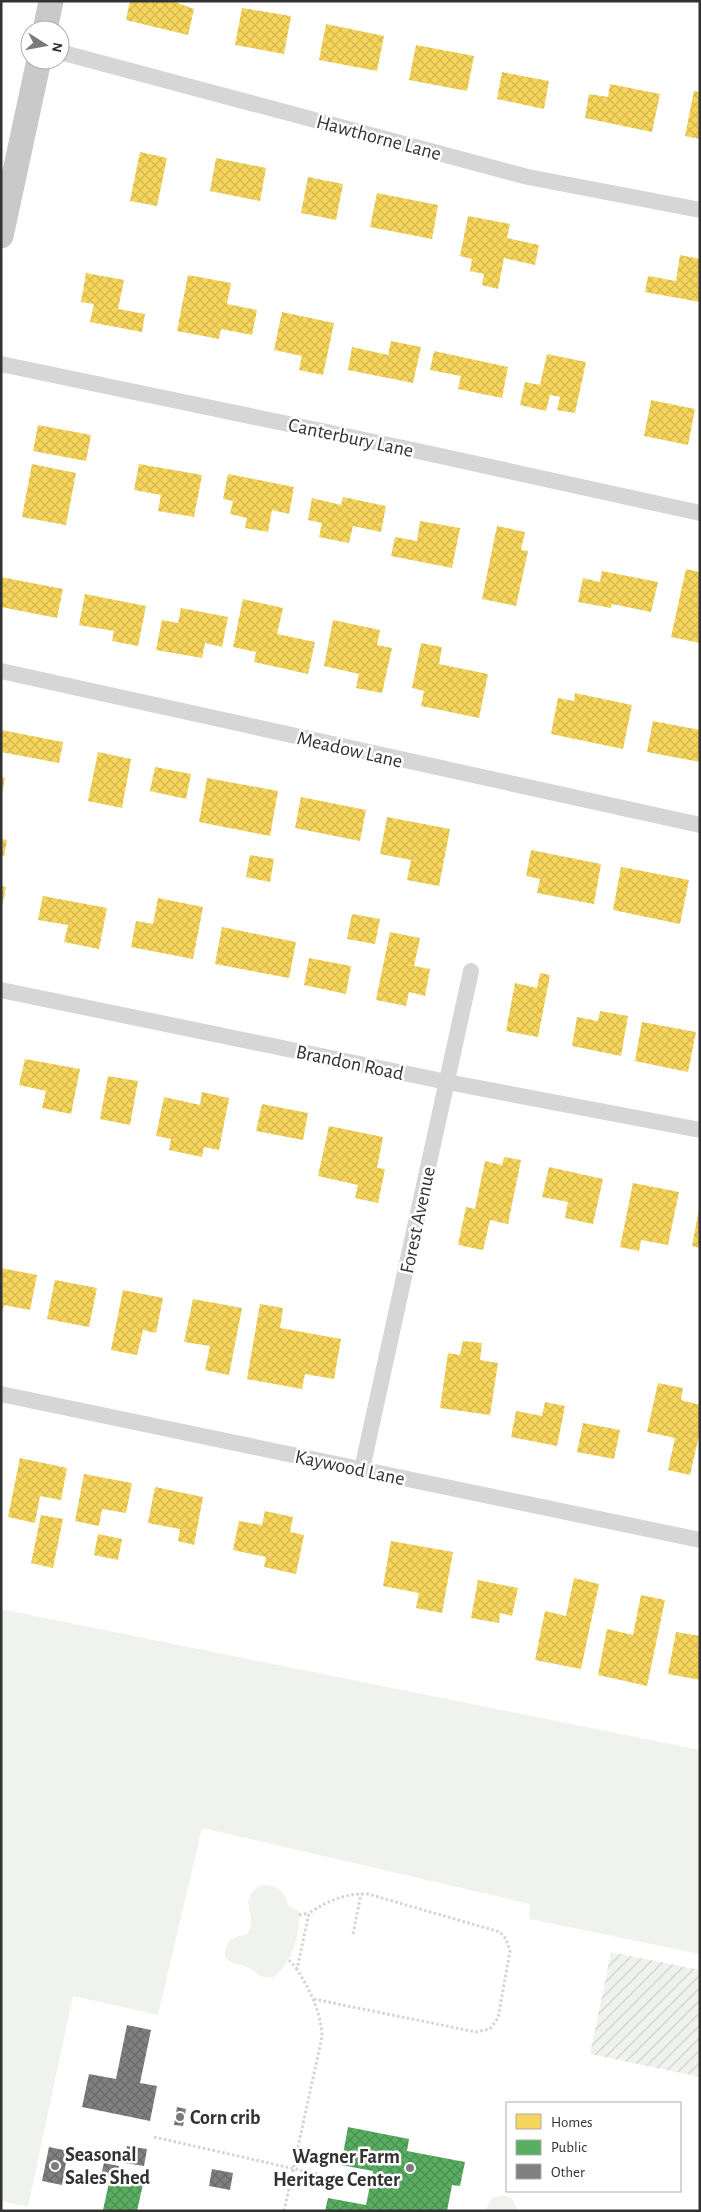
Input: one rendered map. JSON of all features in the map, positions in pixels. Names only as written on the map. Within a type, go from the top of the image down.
[{"type":"main road","points":[[47,20],[51,1]]},
{"type":"main road","points":[[1,236],[37,70]]},
{"type":"street","name":"Hawthorne Lane","points":[[70,55],[528,177],[700,210]]},
{"type":"street","name":"Canterbury Lane","points":[[1,364],[413,450],[700,513]]},
{"type":"street","name":"Meadow Lane","points":[[1,671],[700,825]]},
{"type":"street","name":"Forest Avenue","points":[[362,1469],[471,971]]},
{"type":"street","name":"Brandon Road","points":[[1,990],[447,1082],[700,1130]]},
{"type":"street","name":"Kaywood Lane","points":[[1,1394],[700,1540]]},
{"type":"path","points":[[353,1934],[361,1894]]},
{"type":"path","points":[[300,1915],[309,1913],[330,1899],[361,1894],[500,1932],[506,1939],[510,1951],[498,2018],[490,2029],[476,2032],[314,2000]]},
{"type":"path","points":[[297,1969],[309,1913]]},
{"type":"path","points":[[284,2211],[322,2036],[322,2021],[314,2000],[297,1969],[288,1960]]},
{"type":"path","points":[[154,2137],[370,2186]]},
{"type":"shaded area","points":[[1,1609],[700,1750],[700,1954],[529,1919],[530,1904],[202,1828],[158,2015],[73,1996],[28,2207],[1,2201]]},
{"type":"shaded area","points":[[260,1885],[278,1889],[282,1892],[288,1905],[299,1911],[297,1939],[291,1956],[281,1971],[274,1977],[262,1977],[246,1966],[231,1962],[225,1957],[226,1946],[230,1940],[247,1934],[251,1920],[248,1903],[249,1897]]},
{"type":"shaded area","points":[[611,1952],[700,1970],[700,2077],[590,2054]]},
{"type":"shaded area","points":[[502,2195],[512,2198],[518,2211],[485,2211],[492,2198]]},
{"type":"building: Homes","points":[[130,1],[172,1],[194,9],[188,35],[126,20]]},
{"type":"building: Homes","points":[[242,8],[291,16],[284,54],[235,45]]},
{"type":"building: Homes","points":[[326,24],[384,36],[377,71],[319,60]]},
{"type":"building: Homes","points":[[416,45],[474,56],[467,91],[409,80]]},
{"type":"building: Homes","points":[[502,72],[549,81],[544,109],[497,99]]},
{"type":"building: Homes","points":[[610,84],[660,94],[652,132],[585,118],[589,94],[608,97]]},
{"type":"building: Homes","points":[[694,91],[700,92],[700,139],[685,136]]},
{"type":"building: Homes","points":[[140,152],[167,158],[157,206],[130,201]]},
{"type":"building: Homes","points":[[216,158],[266,168],[260,201],[210,191]]},
{"type":"building: Homes","points":[[308,177],[343,184],[336,220],[301,213]]},
{"type":"building: Homes","points":[[377,193],[438,205],[432,239],[370,227]]},
{"type":"building: Homes","points":[[468,216],[510,224],[507,238],[539,245],[535,265],[504,258],[498,289],[482,285],[484,274],[470,271],[472,259],[460,256]]},
{"type":"building: Homes","points":[[680,255],[700,259],[700,302],[645,292],[648,276],[676,281]]},
{"type":"building: Homes","points":[[86,273],[124,280],[118,309],[145,314],[142,332],[90,322],[94,304],[81,302]]},
{"type":"building: Homes","points":[[188,275],[231,283],[227,304],[257,310],[252,335],[221,329],[219,339],[177,331]]},
{"type":"building: Homes","points":[[282,312],[334,323],[323,375],[299,370],[302,356],[274,350]]},
{"type":"building: Homes","points":[[391,341],[421,347],[413,383],[348,370],[352,347],[388,355]]},
{"type":"building: Homes","points":[[434,351],[508,367],[502,398],[458,389],[461,376],[430,370]]},
{"type":"building: Homes","points":[[547,354],[586,362],[575,413],[557,410],[560,397],[550,395],[546,411],[520,405],[525,382],[540,385]]},
{"type":"building: Homes","points":[[651,400],[695,409],[688,445],[644,436]]},
{"type":"building: Homes","points":[[38,425],[91,435],[86,461],[33,451]]},
{"type":"building: Homes","points":[[32,464],[76,473],[66,525],[22,517]]},
{"type":"building: Homes","points":[[139,464],[202,475],[194,517],[158,511],[161,495],[134,490]]},
{"type":"building: Homes","points":[[228,474],[294,487],[289,514],[272,510],[268,532],[245,528],[247,518],[230,514],[233,501],[223,499]]},
{"type":"building: Homes","points":[[343,497],[386,506],[381,532],[353,526],[349,543],[319,537],[322,523],[308,520],[312,498],[341,505]]},
{"type":"building: Homes","points":[[420,521],[460,528],[452,568],[391,556],[395,537],[417,541]]},
{"type":"building: Homes","points":[[497,526],[525,532],[521,550],[528,551],[516,606],[482,599]]},
{"type":"building: Homes","points":[[686,569],[700,572],[700,643],[671,637]]},
{"type":"building: Homes","points":[[602,571],[658,582],[651,612],[612,604],[611,608],[578,602],[583,578],[600,582]]},
{"type":"building: Homes","points":[[1,577],[63,589],[57,618],[1,607]]},
{"type":"building: Homes","points":[[85,594],[146,606],[138,646],[112,641],[114,631],[79,625]]},
{"type":"building: Homes","points":[[243,599],[283,608],[277,634],[315,642],[308,674],[254,662],[256,652],[233,647]]},
{"type":"building: Homes","points":[[181,608],[228,617],[222,647],[205,643],[202,658],[156,650],[162,620],[178,623]]},
{"type":"building: Homes","points":[[333,620],[380,630],[377,645],[392,648],[382,693],[356,688],[359,674],[324,666]]},
{"type":"building: Homes","points":[[421,643],[442,647],[439,664],[488,674],[479,718],[421,706],[424,691],[412,688]]},
{"type":"building: Homes","points":[[575,693],[632,705],[623,749],[551,734],[558,698],[574,701]]},
{"type":"building: Homes","points":[[653,721],[700,730],[700,762],[647,752]]},
{"type":"building: Homes","points":[[1,730],[63,742],[59,763],[1,752]]},
{"type":"building: Homes","points":[[98,752],[131,759],[122,808],[88,801]]},
{"type":"building: Homes","points":[[155,767],[191,774],[186,799],[150,791]]},
{"type":"building: Homes","points":[[1,777],[5,778],[2,794],[1,794]]},
{"type":"building: Homes","points":[[207,778],[278,791],[270,836],[199,822]]},
{"type":"building: Homes","points":[[301,797],[366,810],[360,841],[295,828]]},
{"type":"building: Homes","points":[[387,817],[450,829],[439,886],[407,880],[411,860],[380,854]]},
{"type":"building: Homes","points":[[1,839],[7,840],[4,856],[1,855]]},
{"type":"building: Homes","points":[[531,850],[601,864],[594,904],[537,893],[540,879],[526,876]]},
{"type":"building: Homes","points":[[250,855],[274,859],[270,882],[246,877]]},
{"type":"building: Homes","points":[[621,867],[689,880],[680,924],[613,910]]},
{"type":"building: Homes","points":[[1,886],[6,887],[2,906],[1,906]]},
{"type":"building: Homes","points":[[43,896],[107,908],[99,949],[64,942],[68,925],[38,920]]},
{"type":"building: Homes","points":[[158,898],[203,907],[193,959],[131,947],[136,921],[153,924]]},
{"type":"building: Homes","points":[[352,914],[380,919],[375,944],[347,939]]},
{"type":"building: Homes","points":[[222,927],[296,942],[289,978],[215,964]]},
{"type":"building: Homes","points":[[390,932],[420,938],[414,966],[430,969],[425,996],[409,992],[406,1006],[376,1000]]},
{"type":"building: Homes","points":[[309,958],[351,966],[346,994],[304,985]]},
{"type":"building: Homes","points":[[540,973],[550,975],[538,1037],[506,1031],[515,983],[537,988]]},
{"type":"building: Homes","points":[[600,1011],[628,1016],[621,1056],[572,1046],[577,1017],[598,1021]]},
{"type":"building: Homes","points":[[642,1022],[696,1032],[688,1072],[635,1061]]},
{"type":"building: Homes","points":[[25,1059],[80,1069],[71,1114],[42,1108],[46,1091],[19,1085]]},
{"type":"building: Homes","points":[[108,1076],[138,1081],[130,1125],[100,1119]]},
{"type":"building: Homes","points":[[202,1092],[229,1098],[219,1150],[204,1147],[202,1157],[169,1150],[171,1139],[156,1136],[164,1097],[200,1105]]},
{"type":"building: Homes","points":[[262,1104],[308,1113],[303,1140],[256,1131]]},
{"type":"building: Homes","points":[[329,1126],[383,1137],[377,1168],[385,1169],[378,1203],[355,1198],[358,1185],[318,1176]]},
{"type":"building: Homes","points":[[504,1157],[521,1160],[508,1224],[490,1220],[483,1250],[458,1245],[466,1207],[475,1209],[485,1161],[502,1165]]},
{"type":"building: Homes","points":[[549,1167],[603,1179],[593,1224],[565,1218],[568,1202],[542,1197]]},
{"type":"building: Homes","points":[[633,1183],[679,1192],[668,1245],[641,1240],[639,1251],[620,1247]]},
{"type":"building: Homes","points":[[700,1209],[700,1248],[692,1246]]},
{"type":"building: Homes","points":[[1,1268],[37,1275],[30,1310],[4,1305],[1,1316]]},
{"type":"building: Homes","points":[[55,1280],[97,1288],[89,1327],[47,1319]]},
{"type":"building: Homes","points":[[123,1290],[163,1298],[156,1333],[143,1330],[137,1355],[111,1350]]},
{"type":"building: Homes","points":[[193,1299],[242,1308],[229,1375],[205,1370],[210,1346],[184,1342]]},
{"type":"building: Homes","points":[[260,1304],[283,1308],[280,1328],[341,1339],[334,1379],[305,1374],[302,1389],[247,1379]]},
{"type":"building: Homes","points":[[463,1341],[482,1343],[480,1360],[498,1363],[490,1415],[440,1408],[448,1353],[460,1355]]},
{"type":"building: Homes","points":[[658,1383],[683,1388],[681,1400],[700,1405],[700,1431],[690,1475],[668,1470],[675,1438],[647,1432]]},
{"type":"building: Homes","points":[[545,1402],[565,1406],[557,1446],[511,1437],[516,1411],[542,1416]]},
{"type":"building: Homes","points":[[583,1423],[620,1430],[614,1459],[577,1452]]},
{"type":"building: Homes","points":[[20,1458],[67,1468],[61,1500],[40,1496],[35,1523],[8,1517]]},
{"type":"building: Homes","points":[[84,1474],[132,1483],[126,1513],[102,1509],[99,1526],[75,1521]]},
{"type":"building: Homes","points":[[155,1487],[203,1497],[194,1545],[178,1541],[180,1529],[148,1523]]},
{"type":"building: Homes","points":[[265,1511],[293,1517],[290,1532],[304,1535],[296,1574],[264,1567],[266,1557],[233,1550],[239,1521],[262,1525]]},
{"type":"building: Homes","points":[[41,1515],[63,1519],[53,1568],[31,1563]]},
{"type":"building: Homes","points":[[98,1534],[122,1539],[118,1560],[94,1555]]},
{"type":"building: Homes","points":[[391,1541],[453,1552],[442,1613],[416,1608],[419,1593],[383,1586]]},
{"type":"building: Homes","points":[[574,1578],[599,1584],[581,1669],[535,1660],[545,1611],[566,1616]]},
{"type":"building: Homes","points":[[478,1580],[518,1588],[512,1616],[500,1613],[499,1623],[471,1618]]},
{"type":"building: Homes","points":[[641,1595],[665,1600],[647,1686],[598,1675],[607,1629],[633,1635]]},
{"type":"building: Homes","points":[[676,1632],[700,1636],[700,1680],[668,1674]]},
{"type":"building: Public","name":"Wagner Farm Heritage Center","points":[[348,2127],[409,2139],[407,2151],[465,2162],[460,2186],[452,2185],[447,2211],[325,2211],[328,2198],[366,2205],[373,2171],[341,2165]]},
{"type":"building: Public","points":[[110,2178],[143,2184],[137,2211],[103,2210]]},
{"type":"building: Other","points":[[127,2025],[151,2030],[140,2083],[157,2086],[150,2121],[82,2107],[89,2074],[116,2079]]},
{"type":"building: Other","name":"Corn crib","points":[[177,2107],[186,2109],[183,2126],[174,2125]]},
{"type":"building: Other","points":[[127,2146],[147,2149],[144,2166],[125,2163]]},
{"type":"building: Other","name":"Seasonal Sales Shed","points":[[49,2147],[68,2151],[62,2185],[42,2181]]},
{"type":"building: Other","points":[[104,2163],[119,2166],[117,2178],[101,2175]]},
{"type":"building: Other","points":[[212,2169],[233,2173],[230,2190],[209,2186]]},
{"type":"place","name":"Corn crib","points":[[180,2117]]},
{"type":"place","name":"Seasonal Sales Shed","points":[[55,2166]]},
{"type":"place","name":"Wagner Farm Heritage Center","points":[[410,2168]]}]
